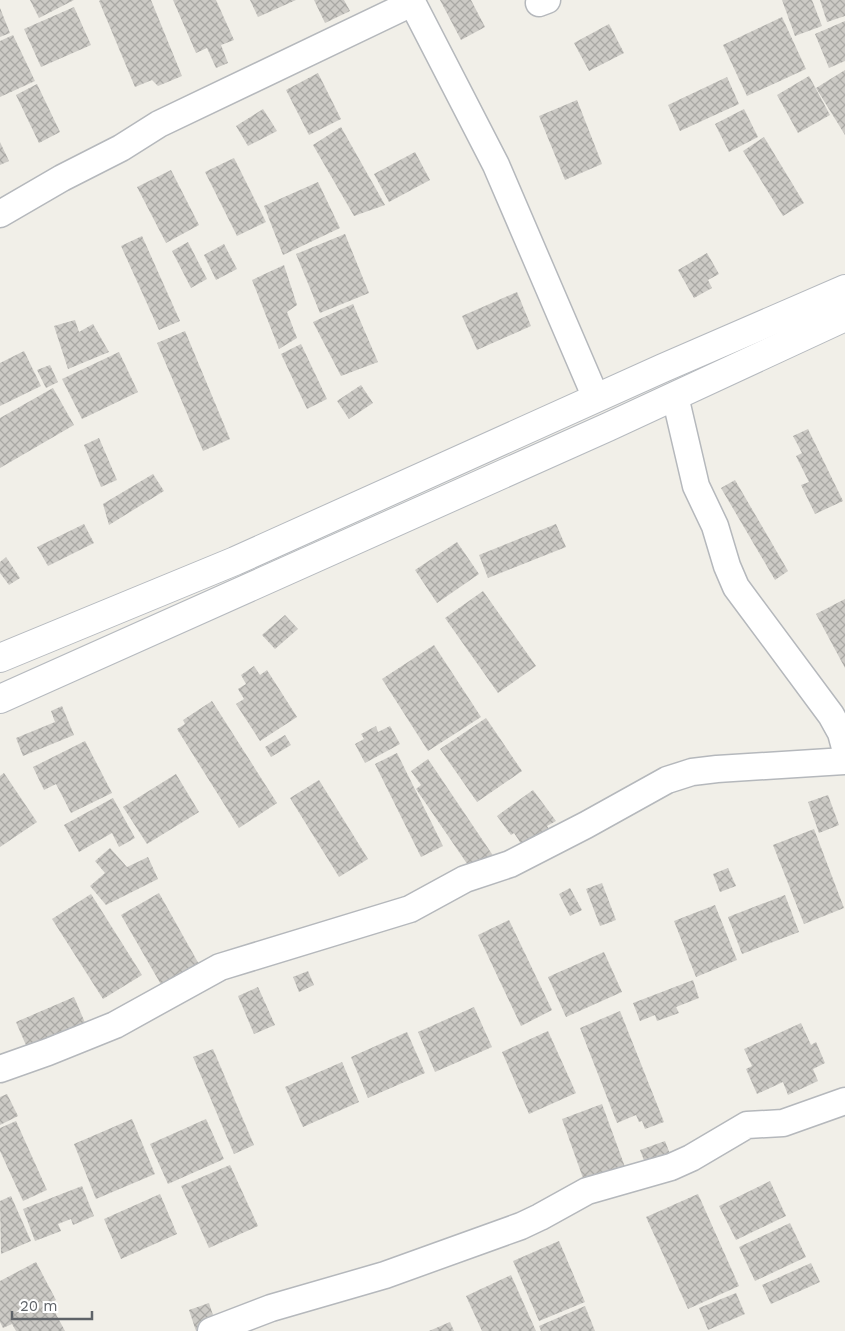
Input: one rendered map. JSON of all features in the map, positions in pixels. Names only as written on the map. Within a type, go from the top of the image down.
[{"type":"main road","points":[[0,658],[234,560],[845,289]]},
{"type":"main road","points":[[0,699],[256,586],[845,317]]},
{"type":"street","points":[[0,214],[62,178],[121,148],[159,124],[411,1],[496,165],[596,398]]},
{"type":"street","points":[[675,396],[696,486],[715,526],[727,566],[736,587],[831,715],[845,748]]},
{"type":"street","points":[[0,1069],[115,1025],[220,967],[410,909],[465,879],[510,864],[527,856],[667,780],[692,772],[709,770],[845,761]]},
{"type":"street","points":[[212,1331],[271,1308],[385,1275],[521,1226],[587,1191],[671,1167],[691,1158],[747,1125],[783,1123],[845,1101]]},
{"type":"building","points":[[30,0],[74,0],[39,18]]},
{"type":"building","points":[[151,0],[182,76],[158,86],[152,80],[135,87],[99,1]]},
{"type":"building","points":[[173,0],[216,0],[234,40],[221,45],[228,63],[216,68],[207,48],[196,53]]},
{"type":"building","points":[[250,0],[296,0],[258,17]]},
{"type":"building","points":[[314,0],[344,0],[350,11],[325,23]]},
{"type":"building","points":[[440,0],[471,0],[485,27],[461,40]]},
{"type":"building","points":[[782,0],[812,0],[822,26],[795,36]]},
{"type":"building","points":[[820,0],[845,0],[845,16],[827,22]]},
{"type":"building","points":[[74,7],[91,45],[41,67],[24,29]]},
{"type":"building","points":[[0,8],[10,33],[0,37]]},
{"type":"building","points":[[782,17],[806,69],[747,96],[723,45]]},
{"type":"building","points":[[845,21],[845,61],[829,68],[815,34]]},
{"type":"building","points":[[609,24],[624,53],[589,71],[574,43]]},
{"type":"building","points":[[13,35],[35,81],[0,97],[0,41]]},
{"type":"building","points":[[845,70],[845,135],[816,88]]},
{"type":"building","points":[[318,73],[341,119],[309,135],[286,90]]},
{"type":"building","points":[[809,76],[830,115],[798,133],[777,95]]},
{"type":"building","points":[[727,77],[739,104],[680,131],[668,105]]},
{"type":"building","points":[[37,84],[60,132],[39,143],[16,95]]},
{"type":"building","points":[[577,100],[602,164],[565,180],[539,116]]},
{"type":"building","points":[[263,109],[277,131],[248,146],[236,126]]},
{"type":"building","points":[[744,109],[758,137],[729,152],[715,124]]},
{"type":"building","points":[[341,127],[385,205],[354,216],[313,145]]},
{"type":"building","points":[[764,137],[804,203],[783,216],[743,151]]},
{"type":"building","points":[[0,142],[9,161],[0,165]]},
{"type":"building","points":[[415,152],[430,180],[389,202],[374,174]]},
{"type":"building","points":[[234,158],[266,222],[237,236],[205,172]]},
{"type":"building","points":[[171,170],[199,225],[166,243],[137,187]]},
{"type":"building","points":[[318,182],[340,228],[283,255],[264,206]]},
{"type":"building","points":[[345,234],[369,293],[320,313],[296,254]]},
{"type":"building","points":[[142,236],[180,321],[159,330],[121,246]]},
{"type":"building","points":[[188,242],[207,279],[191,288],[172,251]]},
{"type":"building","points":[[224,244],[237,269],[216,280],[204,255]]},
{"type":"building","points":[[707,253],[719,274],[708,280],[712,288],[694,298],[678,270]]},
{"type":"building","points":[[284,265],[297,305],[287,312],[297,338],[279,349],[252,280]]},
{"type":"building","points":[[517,292],[531,326],[477,350],[462,316]]},
{"type":"building","points":[[353,304],[378,362],[341,376],[313,322]]},
{"type":"building","points":[[75,320],[79,332],[93,324],[109,352],[68,369],[54,326]]},
{"type":"building","points":[[185,331],[230,439],[203,451],[157,343]]},
{"type":"building","points":[[301,344],[327,399],[307,409],[281,354]]},
{"type":"building","points":[[24,351],[41,386],[0,406],[0,363]]},
{"type":"building","points":[[119,352],[138,392],[82,419],[62,379]]},
{"type":"building","points":[[50,365],[58,382],[46,388],[37,370]]},
{"type":"building","points":[[361,385],[373,403],[349,419],[337,401]]},
{"type":"building","points":[[53,388],[74,425],[0,468],[0,418]]},
{"type":"building","points":[[808,429],[843,501],[815,514],[801,485],[809,482],[796,456],[802,453],[793,436]]},
{"type":"building","points":[[99,438],[117,480],[101,487],[84,445]]},
{"type":"building","points":[[153,474],[164,491],[109,525],[103,504]]},
{"type":"building","points":[[735,480],[788,571],[775,580],[721,488]]},
{"type":"building","points":[[84,524],[94,543],[48,566],[37,547]]},
{"type":"building","points":[[556,524],[566,547],[488,578],[479,555]]},
{"type":"building","points":[[457,542],[479,574],[437,603],[415,570]]},
{"type":"building","points":[[6,557],[20,578],[9,585],[0,573],[0,562]]},
{"type":"building","points":[[483,591],[536,666],[498,693],[445,618]]},
{"type":"building","points":[[845,599],[845,668],[816,614]]},
{"type":"building","points":[[285,615],[298,629],[275,649],[262,635]]},
{"type":"building","points":[[434,645],[481,717],[428,751],[382,679]]},
{"type":"building","points":[[254,666],[260,675],[267,670],[297,717],[260,741],[236,704],[244,699],[238,689],[246,684],[241,675]]},
{"type":"building","points":[[212,701],[277,803],[239,828],[177,729],[185,724],[183,720]]},
{"type":"building","points":[[62,706],[74,735],[23,756],[16,738],[55,722],[51,711]]},
{"type":"building","points":[[486,718],[522,771],[477,802],[440,749]]},
{"type":"building","points":[[376,726],[378,732],[390,726],[400,744],[365,763],[355,744],[364,739],[361,734]]},
{"type":"building","points":[[285,735],[291,745],[271,757],[265,747]]},
{"type":"building","points":[[85,741],[112,793],[71,813],[56,784],[44,790],[33,767]]},
{"type":"building","points":[[397,753],[443,846],[421,857],[375,764]]},
{"type":"building","points":[[428,759],[494,857],[472,871],[416,789],[421,785],[411,771]]},
{"type":"building","points":[[4,773],[37,822],[0,847],[0,776]]},
{"type":"building","points":[[176,774],[199,812],[147,844],[123,807]]},
{"type":"building","points":[[319,780],[368,859],[339,877],[290,798]]},
{"type":"building","points":[[533,790],[556,821],[547,826],[549,829],[522,845],[514,833],[511,835],[497,816]]},
{"type":"building","points":[[828,795],[839,825],[819,833],[808,802]]},
{"type":"building","points":[[113,798],[135,838],[119,847],[112,833],[79,852],[64,825]]},
{"type":"building","points":[[814,829],[844,908],[804,924],[773,845]]},
{"type":"building","points":[[110,848],[127,867],[148,857],[158,879],[106,905],[90,886],[105,873],[95,861]]},
{"type":"building","points":[[728,868],[736,886],[720,892],[713,874]]},
{"type":"building","points":[[602,883],[616,920],[600,926],[586,889]]},
{"type":"building","points":[[570,888],[582,910],[570,916],[559,894]]},
{"type":"building","points":[[159,893],[200,966],[163,988],[121,915]]},
{"type":"building","points":[[91,894],[142,975],[103,999],[52,919]]},
{"type":"building","points":[[785,895],[799,932],[742,954],[728,917]]},
{"type":"building","points":[[715,905],[737,960],[696,977],[674,921]]},
{"type":"building","points":[[509,920],[552,1010],[521,1026],[478,935]]},
{"type":"building","points":[[604,952],[622,992],[566,1017],[548,977]]},
{"type":"building","points":[[308,971],[314,985],[299,992],[293,977]]},
{"type":"building","points":[[693,980],[699,998],[676,1007],[679,1013],[657,1021],[655,1015],[640,1021],[633,1003]]},
{"type":"building","points":[[258,987],[275,1025],[254,1034],[238,996]]},
{"type":"building","points":[[74,997],[86,1025],[28,1050],[16,1022]]},
{"type":"building","points":[[474,1007],[492,1047],[435,1072],[418,1032]]},
{"type":"building","points":[[620,1011],[664,1122],[645,1129],[642,1121],[639,1122],[636,1115],[617,1123],[580,1028]]},
{"type":"building","points":[[801,1023],[811,1045],[816,1042],[825,1063],[813,1069],[818,1081],[788,1095],[783,1082],[757,1094],[746,1069],[752,1066],[744,1049]]},
{"type":"building","points":[[548,1031],[576,1093],[529,1114],[502,1052]]},
{"type":"building","points":[[407,1032],[425,1073],[368,1098],[351,1057]]},
{"type":"building","points":[[213,1049],[254,1145],[234,1154],[193,1057]]},
{"type":"building","points":[[342,1062],[359,1102],[303,1127],[285,1087]]},
{"type":"building","points":[[7,1094],[18,1116],[0,1125],[0,1097]]},
{"type":"building","points":[[602,1104],[625,1167],[584,1181],[562,1119]]},
{"type":"building","points":[[132,1119],[155,1174],[96,1199],[74,1144]]},
{"type":"building","points":[[206,1119],[224,1159],[168,1184],[150,1144]]},
{"type":"building","points":[[16,1121],[47,1190],[23,1201],[0,1151],[0,1128]]},
{"type":"building","points":[[665,1141],[670,1154],[645,1163],[640,1150]]},
{"type":"building","points":[[230,1165],[258,1226],[209,1248],[181,1186]]},
{"type":"building","points":[[770,1181],[786,1216],[736,1240],[719,1206]]},
{"type":"building","points":[[82,1186],[94,1216],[73,1225],[71,1219],[58,1224],[61,1231],[35,1241],[23,1209]]},
{"type":"building","points":[[160,1194],[177,1234],[121,1259],[104,1219]]},
{"type":"building","points":[[698,1194],[739,1286],[688,1309],[646,1217]]},
{"type":"building","points":[[11,1196],[31,1241],[1,1254],[0,1201]]},
{"type":"building","points":[[790,1223],[806,1257],[755,1281],[739,1247]]},
{"type":"building","points":[[559,1241],[585,1302],[539,1321],[513,1261]]},
{"type":"building","points":[[36,1262],[56,1300],[50,1303],[65,1331],[16,1331],[12,1324],[3,1328],[0,1322],[0,1281]]},
{"type":"building","points":[[811,1263],[820,1282],[771,1304],[762,1285]]},
{"type":"building","points":[[511,1275],[536,1331],[482,1331],[466,1296]]},
{"type":"building","points":[[736,1293],[745,1314],[708,1330],[699,1308]]},
{"type":"building","points":[[209,1303],[214,1318],[222,1324],[196,1331],[189,1310]]},
{"type":"building","points":[[585,1306],[595,1331],[541,1331],[539,1326]]},
{"type":"building","points":[[450,1322],[454,1331],[429,1331]]}]
